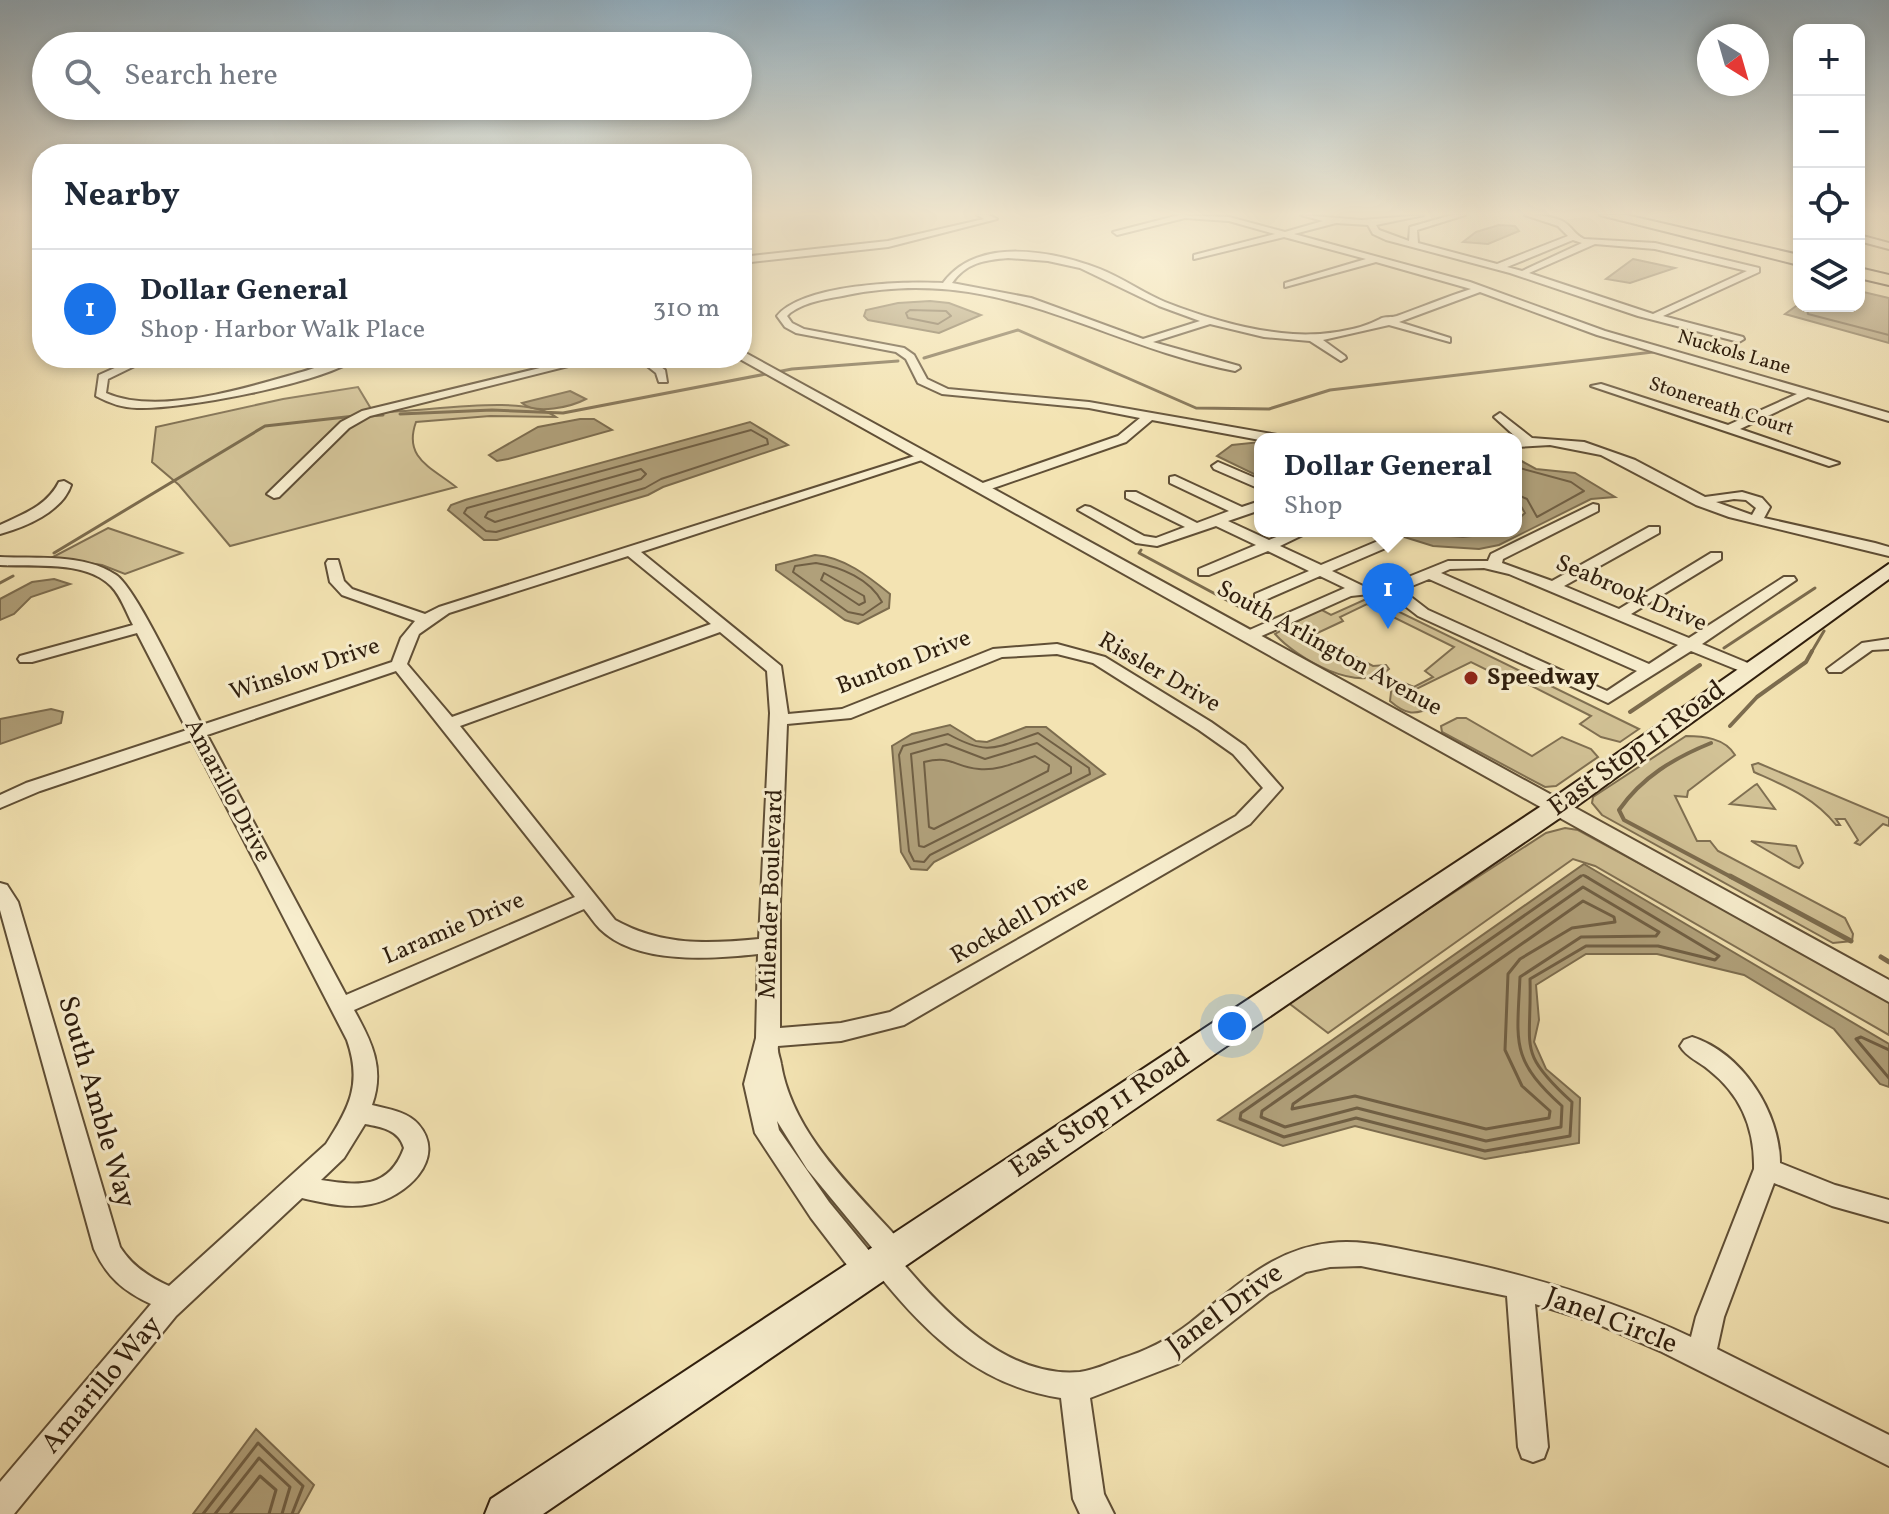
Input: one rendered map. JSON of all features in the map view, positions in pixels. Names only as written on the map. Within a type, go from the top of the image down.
[{"type":"main road","name":"East Stop 11 Road","points":[[506,1514],[1558,807],[1889,570]]},
{"type":"street","points":[[893,286],[848,291],[795,305],[784,313],[782,320],[806,334],[898,349],[910,357],[922,381],[942,391],[1048,400],[1254,435]]},
{"type":"street","points":[[929,286],[988,291],[1047,306],[1140,343],[1235,368]]},
{"type":"street","points":[[1126,286],[1156,301],[1213,320],[1273,336],[1313,338],[1341,335],[1489,286]]},
{"type":"street","name":"Nuckols Lane","points":[[1471,286],[1591,329],[1688,358],[1711,353],[1808,393],[1889,417]]},
{"type":"street","points":[[1479,288],[1489,286]]},
{"type":"street","points":[[1557,286],[1654,317],[1739,339],[1711,353]]},
{"type":"street","points":[[1654,317],[1722,286]]},
{"type":"street","points":[[1140,343],[1213,320]]},
{"type":"street","points":[[1384,320],[1446,340]]},
{"type":"street","points":[[1711,353],[1724,335]]},
{"type":"street","points":[[1313,338],[1341,358]]},
{"type":"street","name":"South Arlington Avenue","points":[[752,361],[1889,992]]},
{"type":"street","points":[[123,368],[103,377],[100,394],[125,404],[164,405],[302,376],[324,368]]},
{"type":"street","points":[[274,494],[360,416],[554,368]]},
{"type":"street","points":[[656,368],[661,372],[663,380]]},
{"type":"street","name":"Stonereath Court","points":[[1597,386],[1833,463]]},
{"type":"street","points":[[1729,429],[1808,393]]},
{"type":"street","points":[[982,488],[1122,439],[1151,415]]},
{"type":"street","points":[[1500,417],[1515,433]]},
{"type":"street","points":[[1523,442],[1573,444],[1612,453],[1701,502],[1756,521],[1889,552]]},
{"type":"street","points":[[769,945],[698,952],[663,949],[629,939],[608,925],[399,665],[403,644],[425,619],[925,457]]},
{"type":"street","points":[[1218,466],[1254,482]]},
{"type":"street","points":[[1175,480],[1241,512]]},
{"type":"street","points":[[0,530],[51,503],[62,493],[64,485]]},
{"type":"street","points":[[1131,495],[1197,528]]},
{"type":"street","points":[[1701,502],[1729,495],[1753,499],[1763,507],[1756,521]]},
{"type":"street","points":[[1085,510],[1150,542],[1254,507]]},
{"type":"street","points":[[1251,635],[1360,590],[1391,588],[1460,563],[1495,565],[1496,557],[1593,508]]},
{"type":"street","points":[[1217,521],[1360,590]]},
{"type":"street","points":[[1552,587],[1654,530]]},
{"type":"street","points":[[1204,572],[1290,537]]},
{"type":"street","points":[[1260,597],[1383,544]]},
{"type":"street","name":"Milender Boulevard","points":[[632,552],[775,669],[778,720],[768,1038],[756,1084],[767,1133],[820,1210],[881,1260]]},
{"type":"street","points":[[1619,615],[1716,556]]},
{"type":"street","name":"Amarillo Drive","points":[[0,561],[83,569],[104,574],[120,586],[341,1006],[366,1060],[366,1089],[358,1112],[330,1157],[299,1186]]},
{"type":"street","points":[[333,563],[337,582],[347,592],[425,619]]},
{"type":"street","name":"Seabrook Drive","points":[[1495,565],[1749,669]]},
{"type":"street","points":[[1428,573],[1650,671]]},
{"type":"street","points":[[1391,588],[1423,613],[1608,698],[1789,580]]},
{"type":"street","points":[[449,724],[724,625]]},
{"type":"street","points":[[26,659],[142,627]]},
{"type":"street","points":[[1835,669],[1868,646],[1889,644]]},
{"type":"street","name":"Rissler Drive","points":[[999,652],[1057,649],[1099,660],[1228,741],[1259,768],[1273,788]]},
{"type":"street","name":"Bunton Drive","points":[[778,720],[845,714],[999,652]]},
{"type":"street","name":"Winslow Drive","points":[[0,802],[33,787],[399,665]]},
{"type":"street","name":"Rockdell Drive","points":[[768,1038],[841,1032],[896,1019],[1243,820],[1273,788]]},
{"type":"street","name":"South Amble Way","points":[[0,890],[8,902],[107,1249],[129,1279],[173,1301]]},
{"type":"street","name":"Laramie Drive","points":[[341,1006],[588,899]]},
{"type":"street","points":[[1692,1046],[1732,1075],[1752,1104],[1765,1133],[1767,1169],[1710,1317],[1701,1357],[1889,1451]]},
{"type":"street","points":[[299,1186],[356,1197],[393,1184],[406,1171],[417,1148],[411,1131],[398,1122],[358,1112]]},
{"type":"street","points":[[1767,1169],[1832,1195],[1889,1211]]},
{"type":"street","name":"Amarillo Way","points":[[0,1506],[201,1271],[299,1186]]},
{"type":"street","name":"Janel Drive","points":[[1074,1387],[1173,1352],[1267,1275],[1311,1256],[1361,1254],[1520,1289]]},
{"type":"street","points":[[881,1260],[928,1316],[953,1339],[1001,1369],[1074,1387],[1089,1499],[1098,1514]]},
{"type":"street","points":[[1520,1289],[1533,1447]]},
{"type":"street","name":"Janel Circle","points":[[1520,1289],[1598,1311],[1701,1357]]},
{"type":"shaded area","points":[[358,387],[373,412],[495,405],[540,410],[556,417],[490,416],[416,422],[413,445],[416,453],[456,487],[230,546],[179,485],[152,462],[156,427],[283,399]]},
{"type":"shaded area","points":[[108,528],[182,553],[125,574],[102,565],[51,558]]},
{"type":"shaded area","points":[[1364,600],[1375,600],[1639,729],[1620,742],[1601,737],[1580,724],[1591,716],[1506,673],[1499,676],[1471,662],[1414,690],[1431,700],[1434,706],[1416,713],[1401,709],[1390,701],[1391,692],[1404,683],[1414,687],[1433,677],[1425,671],[1454,647],[1367,604],[1340,617],[1343,621],[1313,635],[1373,666],[1386,665],[1389,669],[1377,676],[1362,678],[1329,671],[1298,653],[1275,634],[1320,609],[1331,615]]},
{"type":"shaded area","points":[[1457,718],[1466,718],[1532,756],[1562,737],[1591,749],[1598,757],[1556,786],[1545,787],[1442,732],[1441,726]]},
{"type":"shaded area","points":[[1686,736],[1720,742],[1735,755],[1688,791],[1687,797],[1675,796],[1697,841],[1710,841],[1718,851],[1845,918],[1853,934],[1852,941],[1833,943],[1602,815],[1592,803],[1593,797]]},
{"type":"shaded area","points":[[1758,763],[1889,818],[1889,826],[1883,824],[1860,845],[1855,843],[1858,840],[1845,819],[1836,819],[1840,825],[1836,825],[1809,800],[1754,772],[1752,765]]},
{"type":"shaded area","points":[[1755,785],[1775,809],[1730,804]]},
{"type":"shaded area","points":[[1565,828],[1578,830],[1889,999],[1889,1035],[1595,866],[1573,859],[1328,1033],[1286,1001],[1546,833]]},
{"type":"shaded area","points":[[1751,841],[1796,846],[1803,863],[1799,868],[1794,866]]},
{"type":"water","points":[[1865,292],[1889,298],[1889,343],[1785,314],[1793,308],[1793,312],[1865,312]]},
{"type":"water","points":[[898,303],[949,303],[981,315],[939,333],[868,320],[864,316],[866,310]]},
{"type":"water","points":[[570,391],[586,399],[572,405],[544,409],[522,403]]},
{"type":"water","points":[[594,419],[612,430],[508,459],[497,461],[489,455],[538,427]]},
{"type":"water","points":[[750,422],[788,445],[663,487],[648,495],[497,540],[484,540],[448,510],[451,505],[465,500]]},
{"type":"water","points":[[1254,443],[1254,474],[1217,456],[1232,445]]},
{"type":"water","points":[[1522,461],[1536,469],[1575,473],[1615,497],[1591,499],[1522,534],[1522,516],[1525,513],[1522,508]]},
{"type":"water","points":[[1404,537],[1515,537],[1499,545],[1479,549],[1433,546]]},
{"type":"water","points":[[815,555],[836,559],[855,568],[890,594],[889,608],[858,624],[845,620],[776,570],[776,565]]},
{"type":"water","points":[[54,579],[70,584],[31,597],[14,614],[0,620],[0,599],[32,582]]},
{"type":"water","points":[[51,709],[63,712],[61,723],[0,744],[0,719]]},
{"type":"water","points":[[950,725],[976,741],[987,742],[1026,727],[1046,727],[1105,774],[934,862],[927,870],[911,869],[901,852],[892,746],[912,734]]},
{"type":"water","points":[[1584,864],[1889,1044],[1889,1087],[1880,1084],[1834,1029],[1744,975],[1657,954],[1586,954],[1536,985],[1539,1020],[1534,1042],[1546,1069],[1580,1098],[1579,1143],[1485,1159],[1355,1126],[1283,1146],[1218,1120]]},
{"type":"water","points":[[256,1429],[314,1485],[298,1514],[193,1514]]},
{"type":"waterway","points":[[924,358],[1018,330],[1196,408],[1269,409],[1330,390],[1653,352]]},
{"type":"waterway","points":[[400,414],[492,410],[563,413],[792,369],[898,361]]},
{"type":"waterway","points":[[368,416],[383,415]]},
{"type":"waterway","points":[[54,553],[265,426],[355,416]]},
{"type":"waterway","points":[[1141,550],[1139,553],[1260,618]]},
{"type":"waterway","points":[[0,583],[13,576]]},
{"type":"waterway","points":[[1724,648],[1815,588]]},
{"type":"waterway","points":[[1811,653],[1824,631]]},
{"type":"waterway","points":[[1730,726],[1757,697],[1806,662],[1812,651]]},
{"type":"waterway","points":[[1630,712],[1700,665]]},
{"type":"waterway","points":[[1711,743],[1660,770],[1638,788],[1619,810],[1624,820],[1733,878]]},
{"type":"waterway","points":[[1730,876],[1851,941]]},
{"type":"waterway","points":[[1881,957],[1889,962]]},
{"type":"place","name":"Dollar General","points":[[1388,629]]},
{"type":"place","name":"Speedway","points":[[1471,678]]}]
